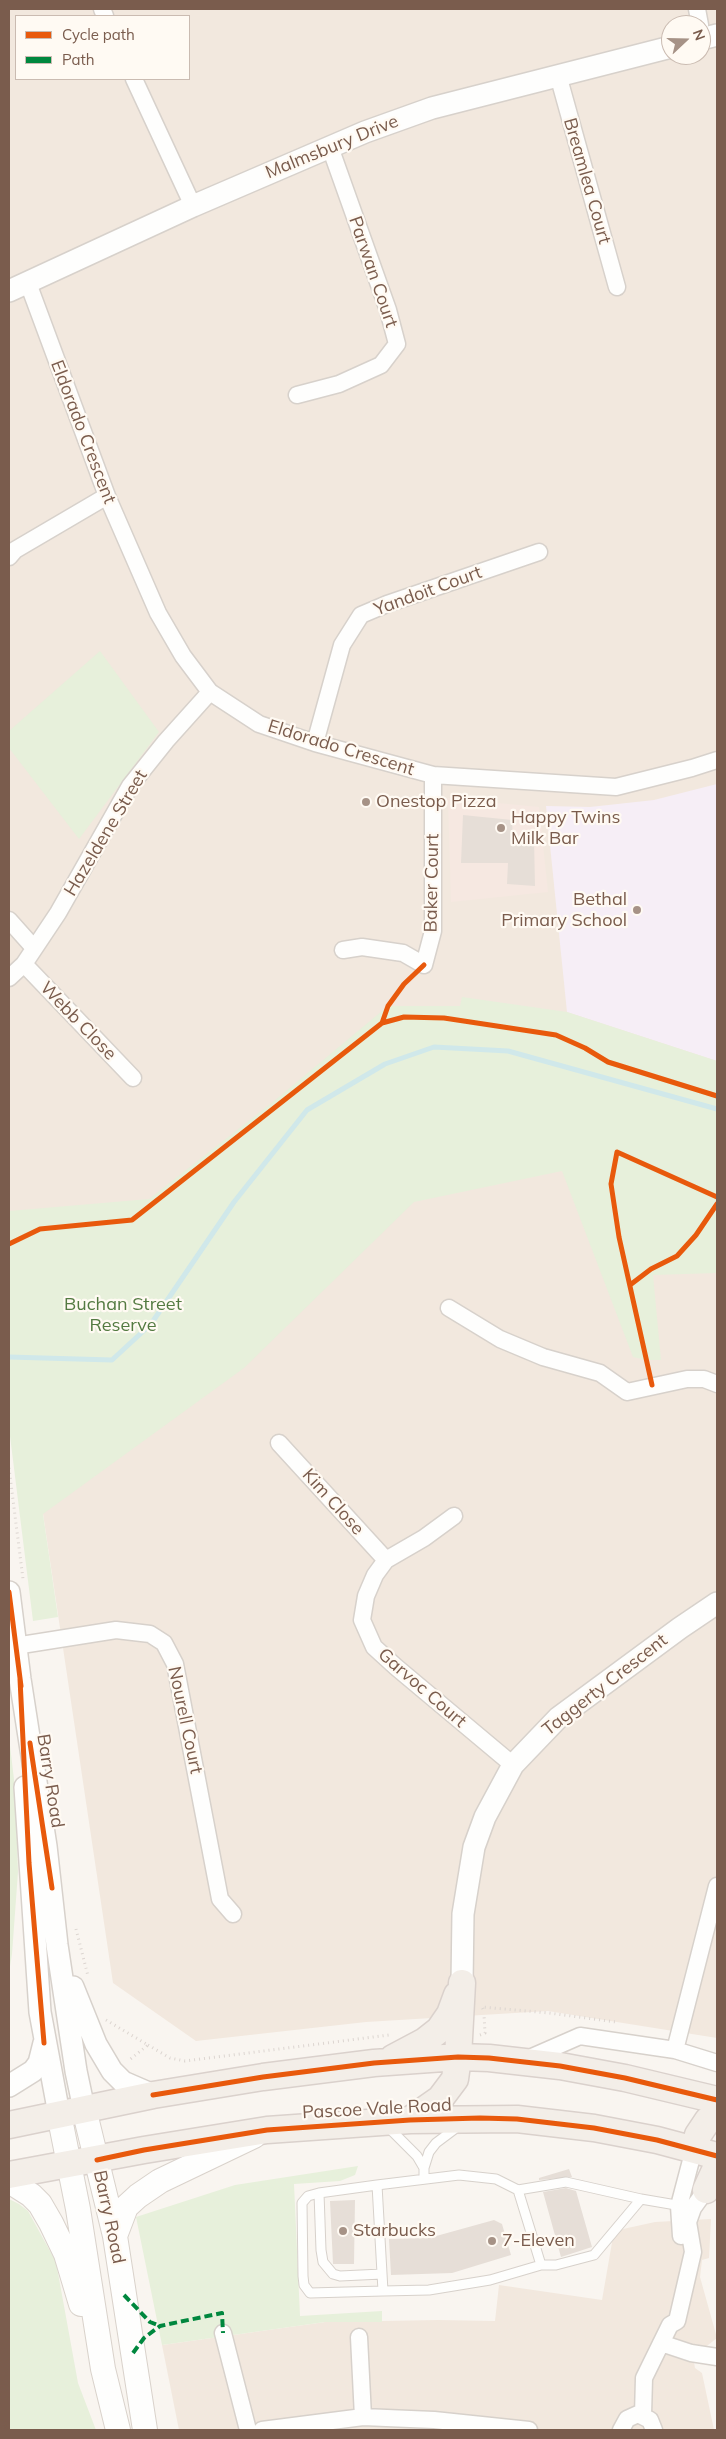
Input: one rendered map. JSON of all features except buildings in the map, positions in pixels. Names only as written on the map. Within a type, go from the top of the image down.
[{"type":"main road","points":[[410,2120],[440,2098],[449,2089],[454,2079],[458,2057],[462,1983]]},
{"type":"main road","points":[[462,1983],[474,2031],[489,2058]]},
{"type":"main road","points":[[386,2062],[425,2041],[439,2030],[450,2014],[462,1983]]},
{"type":"main road","points":[[9,2125],[153,2095],[263,2077],[386,2062],[458,2057],[489,2058],[625,2078],[710,2108],[717,2112],[708,2120],[698,2135],[706,2153]]},
{"type":"main road","name":"Barry Road","points":[[84,2109],[115,2236],[145,2430]]},
{"type":"main road","name":"Barry Road","points":[[59,2114],[103,2369],[118,2430]]},
{"type":"main road","name":"Pascoe Vale Road","points":[[9,2175],[267,2130],[410,2120],[517,2119],[594,2128],[658,2140],[706,2153]]},
{"type":"main road","points":[[115,2236],[126,2207],[138,2196],[160,2182],[267,2130]]},
{"type":"main road","points":[[699,2198],[717,2166]]},
{"type":"main road","points":[[9,2181],[31,2195],[40,2204],[52,2224],[66,2254],[103,2369]]},
{"type":"street","name":"Malmsbury Drive","points":[[18,287],[193,206],[330,147],[432,108],[661,49]]},
{"type":"street","name":"Breamlea Court","points":[[558,75],[617,287]]},
{"type":"street","points":[[134,80],[193,206]]},
{"type":"street","name":"Parwan Court","points":[[297,395],[339,384],[381,365],[397,344],[388,310],[360,238],[330,147]]},
{"type":"street","name":"Eldorado Crescent","points":[[18,287],[158,613],[183,656],[210,692],[259,724],[315,743],[433,775],[616,787],[717,760]]},
{"type":"street","points":[[9,557],[15,550],[107,496]]},
{"type":"street","name":"Yandoit Court","points":[[315,743],[342,646],[361,615],[387,604],[539,552]]},
{"type":"street","name":"Hazeldene Street","points":[[9,978],[24,964],[58,913],[130,786],[166,741],[210,692]]},
{"type":"street","name":"Baker Court","points":[[343,950],[362,947],[404,953],[424,965],[433,931],[433,775]]},
{"type":"street","points":[[9,920],[34,948]]},
{"type":"street","name":"Webb Close","points":[[24,964],[133,1078]]},
{"type":"street","points":[[450,1308],[500,1339],[542,1357],[600,1373],[626,1392],[687,1379],[704,1379],[717,1384]]},
{"type":"street","name":"Kim Close","points":[[279,1443],[386,1560]]},
{"type":"street","name":"Garvoc Court","points":[[454,1516],[424,1538],[386,1560],[375,1575],[366,1596],[362,1620],[374,1647],[513,1765]]},
{"type":"street","name":"Barry Road","points":[[9,1592],[15,1646],[46,1846],[58,1945],[84,2109]]},
{"type":"street","name":"Taggerty Crescent","points":[[462,1983],[463,1914],[474,1847],[485,1817],[513,1765],[558,1718],[717,1603]]},
{"type":"street","name":"Nourell Court","points":[[15,1646],[116,1630],[150,1634],[164,1643],[175,1664],[220,1899],[233,1914]]},
{"type":"street","name":"Barry Road","points":[[20,1679],[29,1863],[44,2043],[59,2114]]},
{"type":"street","points":[[675,2050],[717,1886]]},
{"type":"street","points":[[58,1945],[85,2020],[112,2071],[123,2082],[153,2095]]},
{"type":"street","points":[[521,2062],[580,2036],[675,2050],[717,2063]]},
{"type":"street","points":[[9,2086],[33,2071],[39,2063],[44,2043]]},
{"type":"street","points":[[643,2415],[644,2378],[670,2325],[667,2318],[699,2198],[684,2179],[706,2153]]},
{"type":"street","points":[[223,2333],[248,2430]]},
{"type":"street","points":[[359,2337],[363,2417]]},
{"type":"street","points":[[661,2343],[691,2354],[717,2357]]},
{"type":"street","points":[[621,2430],[626,2419],[634,2415],[643,2415],[650,2420],[654,2430]]},
{"type":"street","points":[[262,2430],[363,2417],[383,2424],[434,2420],[528,2430]]},
{"type":"lane","points":[[424,2179],[424,2168],[429,2152],[436,2143],[450,2131],[480,2118]]},
{"type":"lane","points":[[383,2122],[412,2150],[424,2168]]},
{"type":"lane","points":[[641,2199],[594,2255],[556,2265],[541,2265],[490,2280],[429,2290],[310,2293],[306,2291],[303,2276],[302,2203],[308,2196],[319,2193],[459,2174],[496,2179],[518,2190],[566,2182],[641,2199],[699,2198]]},
{"type":"lane","points":[[377,2185],[383,2291]]},
{"type":"lane","points":[[518,2190],[541,2265]]},
{"type":"lane","points":[[319,2193],[323,2262],[333,2274],[340,2276],[382,2274]]},
{"type":"path","points":[[75,1926],[89,1979]]},
{"type":"path","points":[[104,2018],[148,2045],[112,2071]]},
{"type":"shaded area","points":[[9,9],[717,9],[717,2038],[548,2011],[366,2022],[196,2041],[113,1983],[43,1514],[9,1235]]},
{"type":"shaded area","name":"Bethal Primary School","points":[[717,784],[717,1061],[567,1012],[546,806],[590,807],[654,800]]},
{"type":"shaded area","points":[[448,798],[539,807],[548,892],[451,902]]},
{"type":"shaded area","points":[[711,2219],[709,2258],[702,2260],[700,2277],[717,2338],[693,2357],[695,2368],[702,2373],[714,2430],[179,2430],[162,2345],[325,2322],[495,2321],[499,2285],[602,2300],[614,2231],[655,2222]]},
{"type":"green space","points":[[100,651],[159,732],[79,839],[9,748],[9,731]]},
{"type":"green space","name":"Buchan Street Reserve","points":[[462,997],[567,1012],[717,1061],[717,1273],[653,1275],[661,1360],[646,1360],[633,1357],[562,1171],[414,1202],[244,1368],[43,1514],[58,1617],[33,1621],[9,1428],[9,1211],[149,1199],[274,1101],[388,1006],[460,1006]]},
{"type":"green space","points":[[9,1737],[15,1788],[18,1872],[9,1972]]},
{"type":"green space","points":[[358,2166],[355,2175],[340,2181],[294,2184],[300,2316],[382,2311],[382,2322],[325,2322],[162,2345],[136,2217],[235,2185]]},
{"type":"green space","points":[[9,2199],[28,2211],[56,2262],[78,2383],[96,2430],[9,2430]]},
{"type":"waterway","points":[[9,1357],[112,1360],[151,1324],[234,1202],[307,1110],[385,1064],[434,1047],[508,1051],[717,1109]]},
{"type":"marked path","points":[[124,2295],[150,2322],[160,2326]]},
{"type":"marked path","points":[[133,2353],[144,2338],[160,2326],[222,2313],[223,2333]]},
{"type":"cycle path","points":[[382,1023],[388,1006],[404,984],[424,965]]},
{"type":"cycle path","points":[[9,1244],[40,1229],[132,1220],[382,1023],[404,1017],[444,1018],[556,1035],[585,1048],[608,1062],[717,1096]]},
{"type":"cycle path","points":[[652,1385],[619,1237],[611,1184],[617,1152],[717,1197]]},
{"type":"cycle path","points":[[630,1285],[651,1269],[677,1256],[696,1235],[717,1204]]},
{"type":"cycle path","points":[[9,1592],[21,1686]]},
{"type":"cycle path","points":[[20,1679],[29,1863],[44,2043]]},
{"type":"cycle path","points":[[30,1743],[52,1888]]},
{"type":"cycle path","points":[[153,2095],[263,2077],[374,2063],[458,2057],[489,2058],[560,2066],[625,2078],[717,2100]]},
{"type":"cycle path","points":[[97,2160],[144,2150],[267,2130],[410,2120],[480,2118],[517,2119],[594,2128],[657,2140],[717,2156]]},
{"type":"place","name":"Onestop Pizza","points":[[366,802]]},
{"type":"place","name":"Happy Twins Milk Bar","points":[[501,828]]},
{"type":"place","name":"Bethal Primary School","points":[[637,910]]},
{"type":"place","name":"Starbucks","points":[[343,2231]]},
{"type":"place","name":"7-Eleven","points":[[492,2241]]}]
